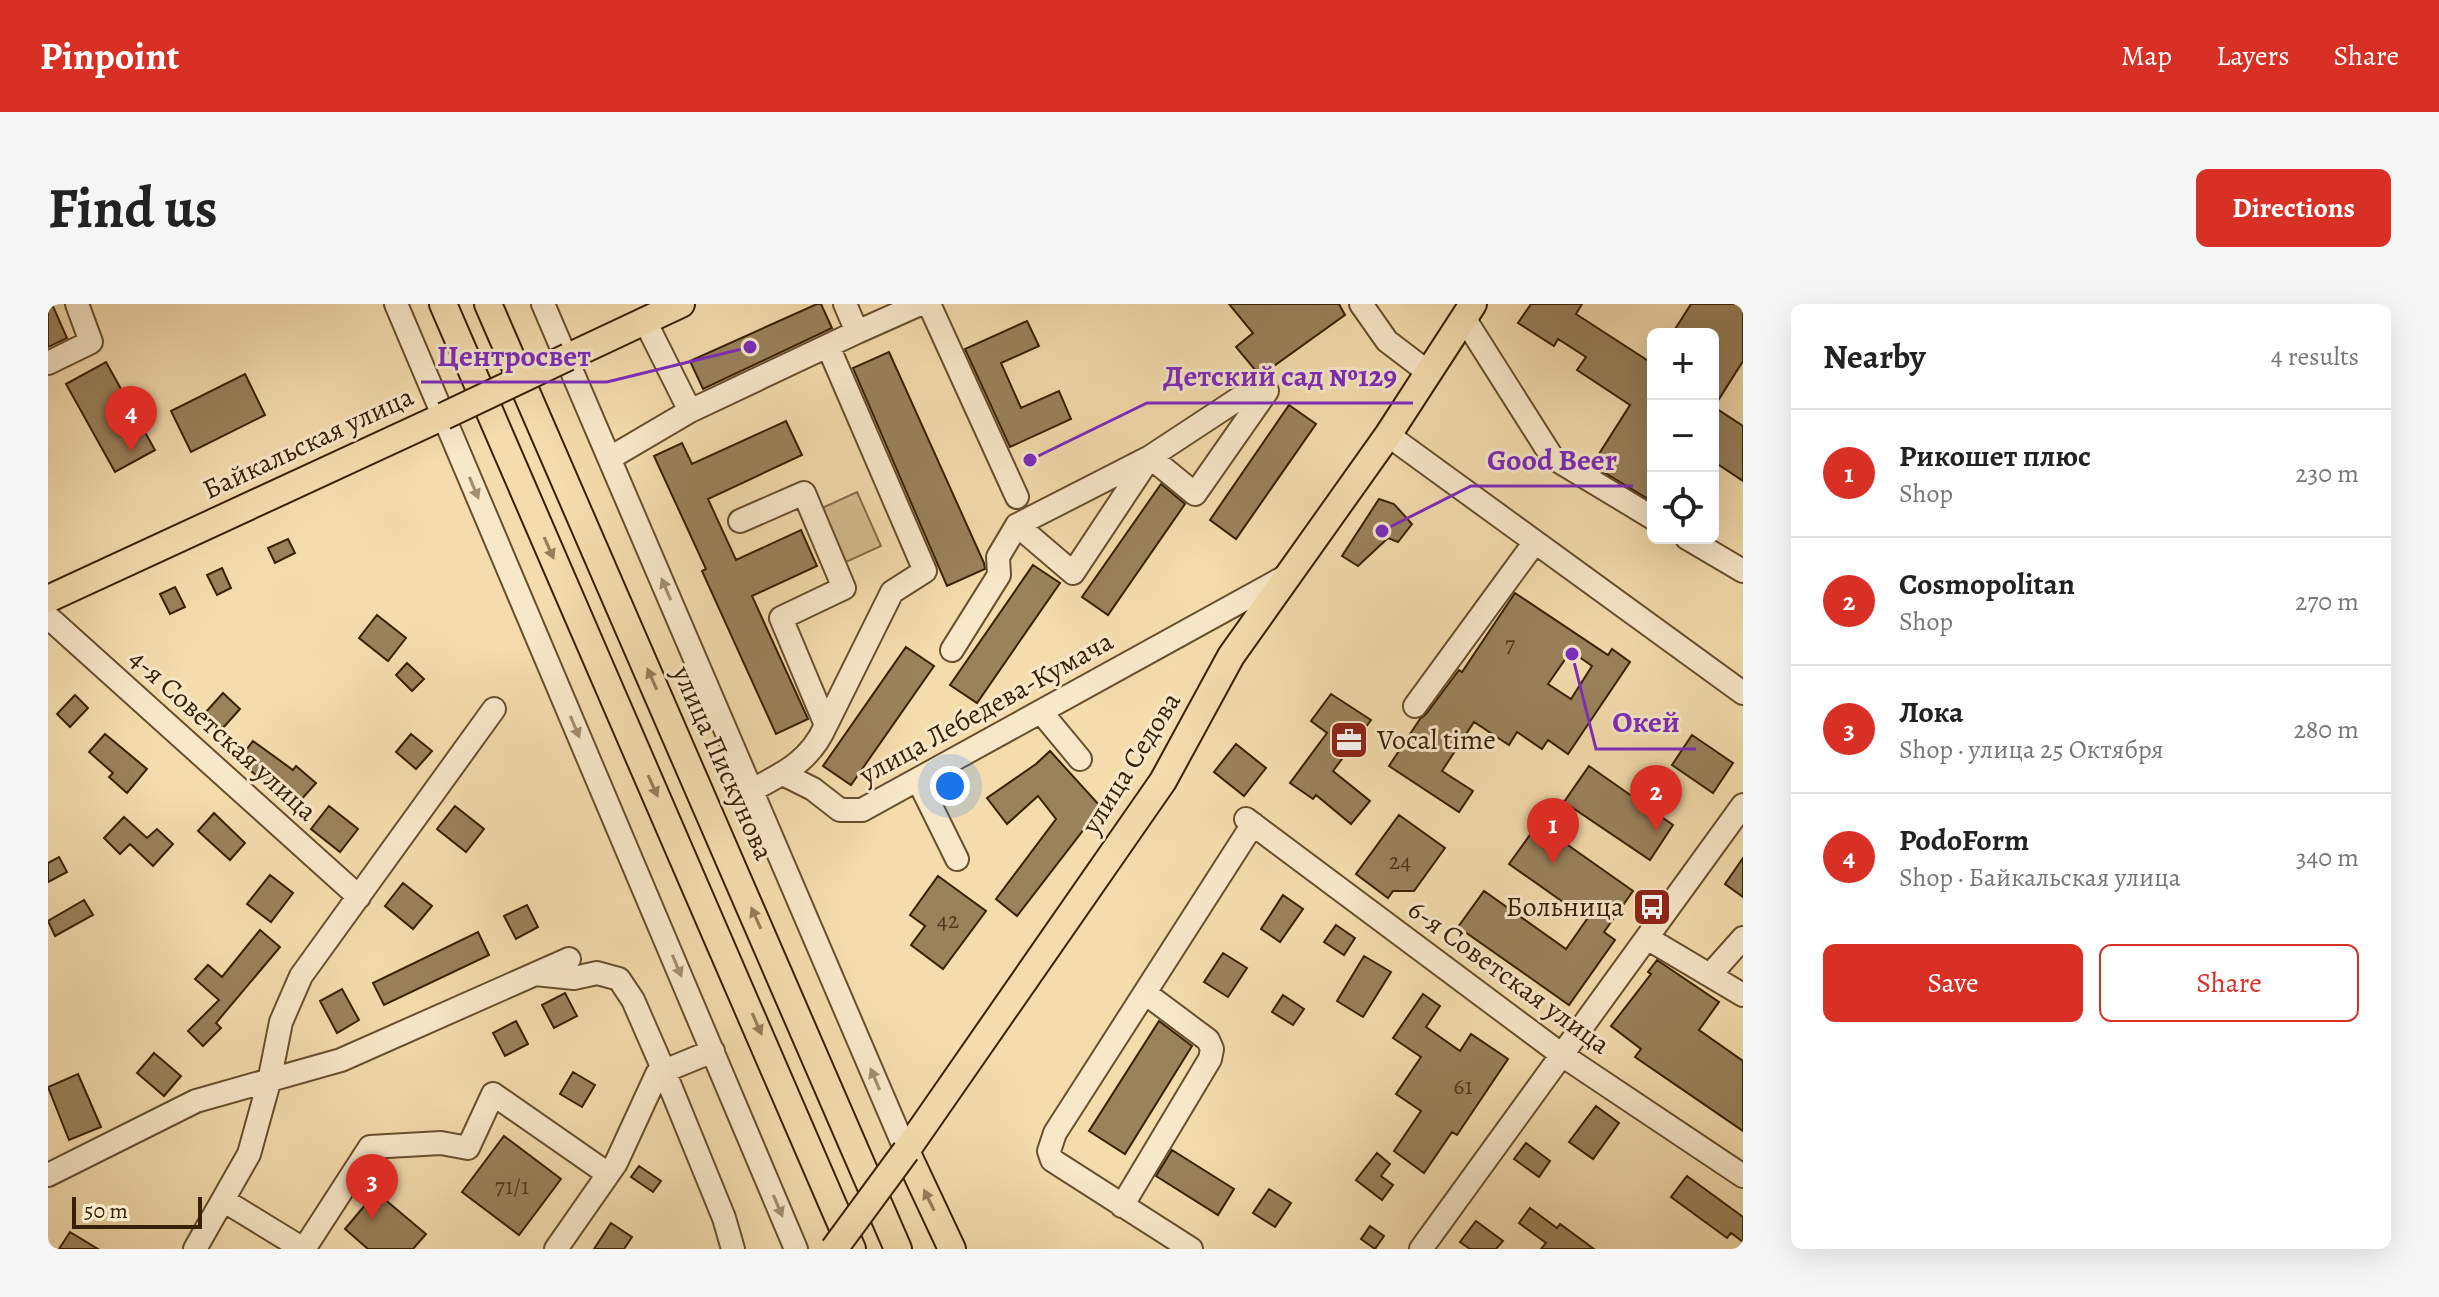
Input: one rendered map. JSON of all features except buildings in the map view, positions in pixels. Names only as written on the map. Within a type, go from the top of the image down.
[{"type":"main road","points":[[443,304],[852,1249]]},
{"type":"main road","name":"улица Пискунова","points":[[488,304],[898,1249]]},
{"type":"main road","name":"Байкальская улица","points":[[48,599],[681,304]]},
{"type":"main road","name":"улица Седова","points":[[834,1249],[906,1151],[1163,781],[1231,656],[1388,435],[1468,311]]},
{"type":"main road","points":[[906,1151],[952,1249]]},
{"type":"street","points":[[48,363],[91,342],[77,304]]},
{"type":"street","points":[[396,304],[796,1249]]},
{"type":"street","name":"улица Пискунова","points":[[543,304],[906,1151]]},
{"type":"street","points":[[845,304],[857,332]]},
{"type":"street","points":[[610,458],[690,411],[920,304]]},
{"type":"street","points":[[929,304],[1017,497]]},
{"type":"street","points":[[1361,304],[1387,341],[1429,373]]},
{"type":"street","points":[[1468,311],[1552,457],[1647,514]]},
{"type":"street","points":[[645,321],[690,411]]},
{"type":"street","points":[[752,790],[783,774],[817,746],[892,592],[925,571],[828,346]]},
{"type":"street","points":[[952,650],[999,575],[998,557],[1017,525],[1150,457],[1264,388],[1195,494],[1150,457]]},
{"type":"street","points":[[1388,435],[1743,693]]},
{"type":"street","points":[[1017,525],[1073,573],[1150,457]]},
{"type":"street","points":[[740,521],[804,493],[844,588],[781,618],[826,725]]},
{"type":"street","points":[[1415,706],[1535,542]]},
{"type":"street","points":[[1697,544],[1743,571]]},
{"type":"street","name":"улица Лебедева-Кумача","points":[[783,774],[813,789],[840,810],[862,810],[1288,575]]},
{"type":"street","name":"4-я Советская улица","points":[[48,617],[359,897]]},
{"type":"street","points":[[1205,621],[1223,624],[1233,632],[1231,656]]},
{"type":"street","points":[[195,1249],[249,1154],[269,1082],[281,1022],[301,976],[494,709]]},
{"type":"street","points":[[1041,712],[1080,759]]},
{"type":"street","points":[[918,780],[957,859]]},
{"type":"street","points":[[1421,1249],[1743,805]]},
{"type":"street","name":"6-я Советская улица","points":[[1145,993],[1249,821],[1562,1055],[1743,1176]]},
{"type":"street","points":[[1647,938],[1743,995]]},
{"type":"street","points":[[1710,975],[1743,938]]},
{"type":"street","points":[[48,1175],[196,1101],[341,1060],[569,959]]},
{"type":"street","points":[[533,974],[574,978],[597,973],[619,979],[633,1000],[660,1072],[724,1218],[733,1249]]},
{"type":"street","points":[[1122,1206],[1210,1059],[1212,1049],[1208,1040],[1145,993],[1055,1133],[1049,1151],[1052,1160],[1122,1206],[1191,1249]]},
{"type":"street","points":[[556,1249],[616,1163],[660,1072],[713,1051]]},
{"type":"street","points":[[223,1200],[303,1249],[370,1147],[441,1143],[468,1148],[493,1094],[608,1174]]},
{"type":"shaded area","points":[[857,492],[881,546],[846,562],[822,508]]},
{"type":"place","name":"Центросвет","points":[[750,347]]},
{"type":"place","name":"PodoForm","points":[[131,452]]},
{"type":"place","name":"Детский сад №129","points":[[1030,460]]},
{"type":"place","name":"Good Beer","points":[[1382,531]]},
{"type":"place","name":"Окей","points":[[1572,654]]},
{"type":"place","name":"Vocal time","points":[[1349,740]]},
{"type":"place","name":"Cosmopolitan","points":[[1656,831]]},
{"type":"place","name":"Рикошет плюс","points":[[1553,864]]},
{"type":"place","name":"Больница","points":[[1652,907]]},
{"type":"place","name":"Лока","points":[[372,1220]]}]
